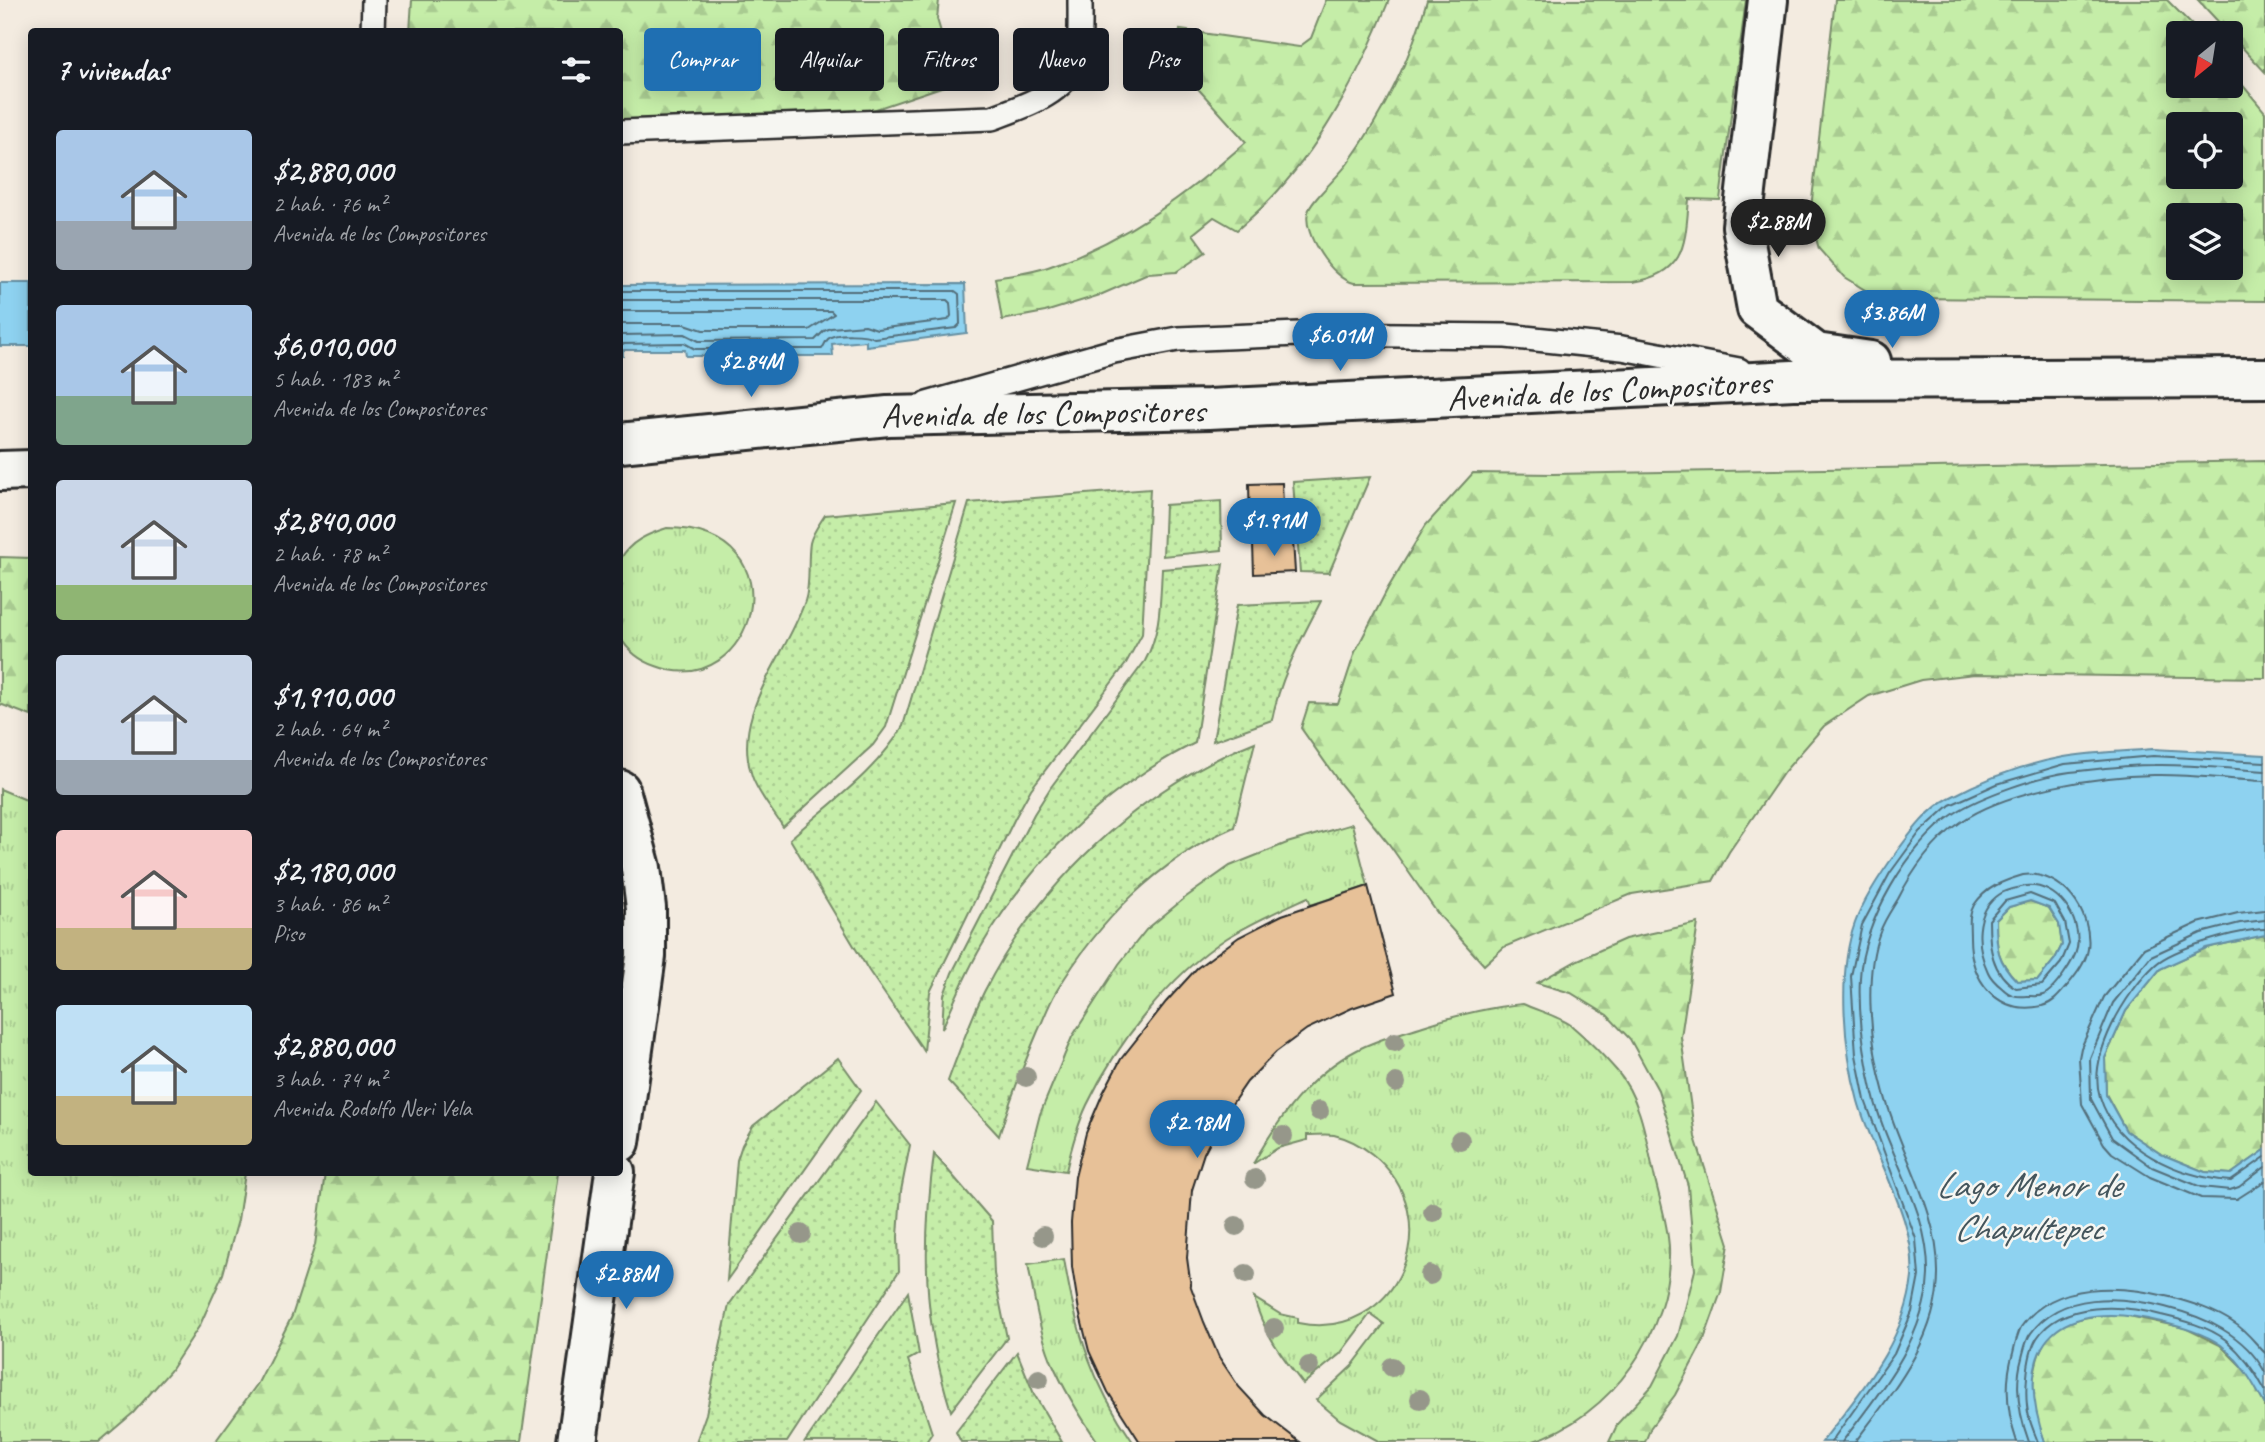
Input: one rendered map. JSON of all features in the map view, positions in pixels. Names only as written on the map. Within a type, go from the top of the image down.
[{"type":"street","points":[[1768,0],[1742,226],[1757,309],[1816,353],[1991,379]]},
{"type":"street","name":"Avenida de los Compositores","points":[[623,443],[888,416],[1209,410],[1793,380],[2265,378]]},
{"type":"street","points":[[0,471],[28,470]]},
{"type":"street","points":[[623,801],[641,868],[646,908],[646,956],[623,1121]]},
{"type":"street","points":[[577,1442],[614,1176]]},
{"type":"lane","points":[[373,28],[374,0]]},
{"type":"lane","points":[[623,132],[992,118],[1036,102],[1061,83],[1078,60],[1080,0]]},
{"type":"lane","points":[[888,416],[1034,372],[1145,344],[1178,339],[1415,334],[1519,337],[1622,348],[1793,380]]},
{"type":"green space","points":[[412,0],[939,0],[937,19],[940,28],[898,28],[898,91],[929,91],[870,111],[828,120],[623,129],[623,28],[410,28]]},
{"type":"green space","points":[[1326,0],[1389,0],[1367,52],[1327,126],[1294,172],[1267,203],[1237,230],[1214,217],[1193,234],[1206,252],[1176,272],[1148,274],[1100,295],[1045,312],[1002,320],[995,278],[1048,267],[1103,244],[1177,198],[1246,142],[1200,91],[1203,91],[1203,33],[1299,47],[1311,38]]},
{"type":"green space","points":[[1427,0],[1746,0],[1720,200],[1689,199],[1683,243],[1673,264],[1664,272],[1633,282],[1354,283],[1346,280],[1329,265],[1314,243],[1307,221],[1308,212],[1314,201],[1348,163],[1373,125],[1404,64]]},
{"type":"green space","points":[[1835,0],[2167,0],[2188,21],[2166,21],[2166,98],[2244,98],[2244,87],[2265,112],[2265,301],[1906,298],[1870,293],[1844,277],[1819,249],[1810,217]]},
{"type":"green space","points":[[2198,0],[2265,0],[2265,72],[2244,49],[2244,21],[2218,21]]},
{"type":"green space","points":[[2265,461],[2265,678],[1975,674],[1921,680],[1869,696],[1824,726],[1784,772],[1729,852],[1713,881],[1632,894],[1504,947],[1484,965],[1438,914],[1301,728],[1309,703],[1338,704],[1355,652],[1388,588],[1426,525],[1473,473],[1553,474]]},
{"type":"green space","points":[[1370,477],[1329,573],[1300,572],[1293,482]]},
{"type":"green space","points":[[1150,489],[1142,634],[1125,665],[1031,789],[1015,818],[930,992],[924,1051],[869,971],[790,839],[880,758],[903,726],[969,503]]},
{"type":"green space","points":[[1221,501],[1222,550],[1163,556],[1165,505]]},
{"type":"green space","points":[[956,503],[886,727],[873,745],[783,827],[752,776],[747,753],[748,730],[763,686],[805,601],[810,543],[814,532],[825,515]]},
{"type":"green space","points":[[667,528],[710,536],[737,555],[750,582],[750,612],[739,639],[718,661],[690,671],[656,666],[635,655],[623,642],[623,555],[634,543]]},
{"type":"green space","points":[[0,557],[28,558],[28,715],[0,704]]},
{"type":"green space","points":[[1223,564],[1195,743],[1131,781],[1073,829],[1047,856],[1001,915],[981,947],[942,1029],[944,995],[952,973],[1034,814],[1145,661],[1159,617],[1162,569]]},
{"type":"green space","points":[[1321,601],[1286,674],[1272,720],[1213,741],[1237,605]]},
{"type":"green space","points":[[1255,742],[1234,827],[1206,841],[1155,875],[1111,918],[1073,966],[1053,997],[1038,1031],[999,1136],[948,1081],[984,992],[1007,952],[1034,913],[1097,843],[1172,785],[1213,761]]},
{"type":"green space","points":[[0,789],[28,801],[28,1176],[245,1176],[238,1220],[223,1274],[200,1325],[170,1371],[133,1413],[99,1442],[0,1442]]},
{"type":"green space","points":[[1352,824],[1368,886],[1311,905],[1308,897],[1267,916],[1206,953],[1146,1012],[1113,1058],[1083,1113],[1066,1171],[1027,1165],[1040,1114],[1072,1037],[1119,964],[1146,930],[1230,866],[1287,843]]},
{"type":"green space","points":[[2030,901],[2049,908],[2059,924],[2062,945],[2055,959],[2038,980],[2017,981],[2005,967],[1999,953],[1996,920],[2009,907]]},
{"type":"green space","points":[[1698,923],[1681,1037],[1695,1137],[1729,1244],[1721,1292],[1703,1342],[1675,1395],[1651,1427],[1645,1442],[1609,1442],[1618,1423],[1652,1386],[1678,1336],[1695,1270],[1688,1186],[1658,1090],[1630,1039],[1607,1015],[1571,993],[1537,983],[1578,960],[1625,939]]},
{"type":"green space","points":[[2265,935],[2265,1150],[2231,1174],[2205,1172],[2161,1154],[2126,1131],[2106,1094],[2105,1058],[2126,1011],[2160,969],[2206,948]]},
{"type":"green space","points":[[1523,1004],[1555,1016],[1572,1026],[1617,1071],[1637,1105],[1668,1238],[1667,1279],[1660,1310],[1648,1339],[1611,1392],[1587,1413],[1560,1430],[1531,1442],[1380,1442],[1340,1420],[1316,1400],[1352,1366],[1384,1324],[1370,1314],[1340,1354],[1303,1384],[1268,1333],[1254,1298],[1280,1314],[1298,1318],[1298,1323],[1333,1324],[1363,1314],[1386,1295],[1402,1270],[1410,1240],[1408,1210],[1396,1180],[1368,1151],[1334,1135],[1307,1135],[1307,1140],[1278,1148],[1253,1164],[1284,1114],[1310,1085],[1340,1060],[1390,1036],[1460,1015]]},
{"type":"green space","points":[[838,1058],[861,1090],[727,1280],[737,1160],[742,1145],[753,1126]]},
{"type":"green space","points":[[876,1102],[910,1145],[901,1191],[899,1271],[787,1442],[696,1442],[706,1414],[729,1305]]},
{"type":"green space","points":[[934,1154],[992,1221],[994,1274],[1007,1338],[951,1411],[930,1315],[927,1252]]},
{"type":"green space","points":[[325,1176],[558,1176],[521,1442],[215,1442],[258,1383],[292,1316],[315,1245]]},
{"type":"green space","points":[[1064,1259],[1087,1355],[1106,1398],[1133,1442],[1098,1442],[1061,1382],[1051,1360],[1040,1325],[1028,1264]]},
{"type":"green space","points":[[908,1292],[919,1354],[908,1360],[932,1433],[926,1442],[805,1442]]},
{"type":"green space","points":[[2115,1313],[2185,1328],[2220,1345],[2247,1372],[2265,1405],[2265,1442],[2045,1442],[2036,1416],[2033,1392],[2036,1366],[2045,1342],[2052,1333],[2067,1323]]},
{"type":"green space","points":[[1017,1352],[1034,1394],[1062,1442],[961,1442],[956,1432]]},
{"type":"water","points":[[0,283],[28,283],[28,346],[0,346]]},
{"type":"water","points":[[965,284],[967,333],[866,346],[866,341],[832,344],[833,356],[686,356],[685,350],[623,350],[623,285]]},
{"type":"water","name":"Lago Menor de Chapultepec","points":[[2153,749],[2265,755],[2265,935],[2206,948],[2160,969],[2126,1011],[2105,1058],[2106,1095],[2126,1131],[2161,1154],[2205,1172],[2231,1174],[2265,1150],[2265,1405],[2241,1365],[2214,1341],[2161,1322],[2126,1316],[2096,1316],[2071,1322],[2052,1334],[2040,1353],[2034,1377],[2036,1407],[2045,1442],[1822,1442],[1865,1385],[1890,1345],[1908,1301],[1912,1277],[1908,1233],[1858,1101],[1846,1035],[1844,988],[1849,943],[1868,895],[1909,835],[1927,814],[1949,798],[2005,773],[2049,760]],"holes":[[[2030,901],[2049,908],[2059,924],[2062,945],[2055,959],[2038,980],[2017,981],[2005,967],[1999,953],[1996,920],[2009,907]]]},
{"type":"building","points":[[1282,483],[1284,526],[1250,527],[1249,484]]},
{"type":"building","points":[[1293,541],[1295,572],[1254,574],[1253,544]]},
{"type":"building","points":[[1368,886],[1396,993],[1352,1008],[1307,1029],[1276,1052],[1247,1082],[1223,1117],[1204,1153],[1192,1190],[1187,1258],[1191,1287],[1219,1357],[1239,1387],[1265,1415],[1300,1442],[1140,1442],[1108,1392],[1089,1351],[1079,1311],[1072,1267],[1071,1223],[1075,1177],[1086,1133],[1121,1059],[1197,968],[1239,937],[1282,915]]}]
